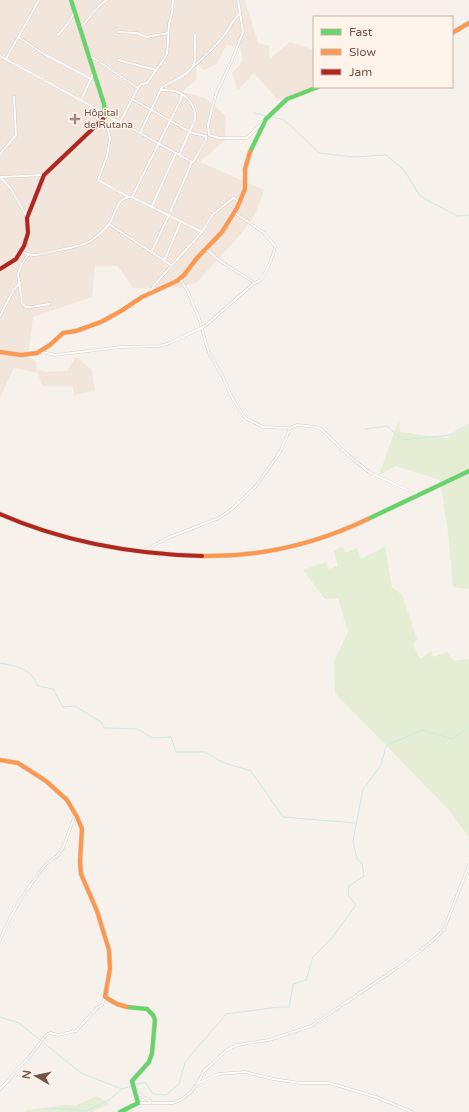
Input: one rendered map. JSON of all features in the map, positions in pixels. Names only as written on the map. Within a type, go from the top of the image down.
[{"type":"street","points":[[6,59],[39,0]]},
{"type":"street","points":[[71,0],[94,72],[110,138],[107,156],[98,180],[128,197],[132,197],[152,206],[202,232]]},
{"type":"street","points":[[79,27],[82,26],[90,15],[107,0]]},
{"type":"street","points":[[120,122],[138,88],[141,84],[147,83],[167,54],[168,33],[173,0]]},
{"type":"street","points":[[238,0],[243,32],[216,94],[208,125],[209,134],[219,138],[247,138],[287,99],[315,88]]},
{"type":"street","points":[[58,35],[75,12]]},
{"type":"street","points":[[140,133],[162,87],[186,73],[201,61],[240,13]]},
{"type":"street","points":[[453,32],[469,23]]},
{"type":"street","points":[[118,32],[137,33],[146,37],[168,33]]},
{"type":"street","points":[[191,68],[195,60],[195,34]]},
{"type":"street","points":[[18,37],[44,54],[90,79]]},
{"type":"street","points":[[88,55],[138,88]]},
{"type":"street","points":[[0,56],[192,162]]},
{"type":"street","points":[[118,60],[156,70]]},
{"type":"street","points":[[81,100],[94,72]]},
{"type":"street","points":[[161,90],[172,90],[182,94],[192,102],[195,120],[179,155]]},
{"type":"street","points":[[132,197],[171,121],[182,94]]},
{"type":"street","points":[[0,154],[16,135],[14,97]]},
{"type":"street","points":[[132,99],[189,131],[206,136],[206,139],[192,162],[151,253]]},
{"type":"street","points":[[27,218],[44,175],[105,115]]},
{"type":"street","points":[[41,352],[55,342],[63,333],[76,331],[101,322],[148,295],[180,279],[222,232],[240,202],[245,189],[245,169],[252,147],[266,119]]},
{"type":"street","points":[[152,206],[176,153]]},
{"type":"street","points":[[0,177],[44,175]]},
{"type":"street","points":[[0,177],[11,189],[22,206],[27,218],[28,233],[21,251],[10,263],[0,269]]},
{"type":"street","points":[[21,251],[28,255],[34,255],[74,247],[90,241],[101,233],[109,224],[121,201],[128,197]]},
{"type":"street","points":[[148,295],[155,284],[202,232],[212,215],[234,198],[240,202]]},
{"type":"street","points":[[0,352],[11,355],[41,352],[55,355],[121,347],[160,346],[170,344],[203,327],[259,281],[274,252],[275,246],[263,232],[234,212]]},
{"type":"street","points":[[164,261],[181,221]]},
{"type":"street","points":[[109,224],[171,266]]},
{"type":"street","points":[[206,249],[220,261],[255,283]]},
{"type":"street","points":[[28,255],[22,263],[18,274],[22,303],[32,308],[49,304]]},
{"type":"street","points":[[180,279],[187,290],[203,327],[210,355],[223,377],[230,394],[247,419],[263,427],[290,428],[298,425],[317,427],[369,472],[417,495]]},
{"type":"street","points":[[0,316],[14,288],[20,283]]},
{"type":"street","points":[[142,552],[165,539],[219,518],[232,509],[255,487],[282,450],[290,428]]},
{"type":"street","points":[[0,514],[22,524],[67,539],[163,556],[205,558],[230,556],[284,549],[318,539],[358,524],[469,471]]},
{"type":"street","points":[[0,760],[18,763],[46,781],[67,800],[75,815],[82,829],[80,861],[81,874],[97,911],[109,950],[110,969],[102,1005],[97,1008],[76,1031],[58,1035],[51,1033],[47,1034],[28,1060],[16,1070],[10,1080],[0,1089]]},
{"type":"street","points":[[0,940],[20,900],[32,882],[45,865],[57,856],[63,848],[75,815]]},
{"type":"street","points":[[120,1112],[138,1103],[173,1103],[181,1100],[191,1092],[198,1083],[204,1071],[228,1050],[244,1044],[269,1040],[311,1026],[403,964],[444,930],[469,865]]},
{"type":"street","points":[[105,997],[125,1007],[146,1008],[153,1014],[155,1020],[152,1053],[149,1062],[134,1079],[133,1085],[137,1093],[138,1103]]},
{"type":"street","points":[[198,1083],[218,1074],[245,1072],[273,1079],[300,1083],[329,1084],[376,1097],[412,1112]]},
{"type":"street","points":[[137,1093],[153,1103]]},
{"type":"shaded area","points":[[0,0],[245,0],[258,43],[269,46],[270,59],[290,42],[313,50],[313,88],[321,88],[288,102],[276,98],[254,73],[238,90],[232,73],[243,61],[240,47],[226,45],[217,64],[204,70],[197,64],[196,80],[182,92],[205,98],[226,116],[225,140],[200,162],[264,190],[255,215],[240,235],[197,282],[181,287],[133,288],[118,266],[95,266],[92,297],[33,317],[28,357],[36,362],[37,370],[45,372],[67,371],[76,357],[92,370],[95,391],[74,395],[73,386],[42,386],[38,373],[14,368],[0,397]]},
{"type":"green space","points":[[399,420],[400,432],[447,438],[469,425],[469,589],[453,587],[448,532],[440,480],[396,466],[379,475]]},
{"type":"green space","points":[[343,546],[345,553],[357,548],[361,559],[385,546],[392,587],[402,595],[417,639],[413,644],[420,659],[431,651],[433,657],[447,652],[454,661],[469,659],[469,837],[448,809],[335,693],[334,661],[348,632],[338,598],[325,599],[303,570],[326,562],[329,569],[338,566],[334,551]]},
{"type":"green space","points":[[97,1096],[109,1104],[92,1112],[24,1112],[27,1110],[65,1105],[75,1106]]},
{"type":"waterway","points":[[254,113],[267,116]]},
{"type":"waterway","points":[[270,117],[282,119],[319,153],[354,157],[386,155],[404,170],[420,196],[457,216],[469,215]]},
{"type":"waterway","points":[[365,429],[387,426],[402,440],[450,435],[469,424]]},
{"type":"waterway","points":[[0,663],[12,665],[27,672],[35,680],[38,686],[53,689],[63,707],[75,706],[101,722],[104,728],[138,729],[152,738],[171,737],[176,752],[205,752],[222,762],[251,771],[283,817],[355,823]]},
{"type":"waterway","points":[[134,1085],[145,1082],[153,1094],[166,1095],[179,1084],[185,1062],[226,1014],[289,1007],[293,984],[306,980],[313,957],[332,938],[356,905],[348,895],[349,886],[364,876],[362,863],[357,859],[353,841],[363,789],[381,765],[386,746],[422,730],[452,739],[469,728]]},
{"type":"waterway","points":[[0,1017],[19,1023],[81,1073],[122,1089]]},
{"type":"waterway","points":[[49,1112],[52,1108],[86,1111],[109,1100],[122,1089],[131,1086]]},
{"type":"traffic: fast","points":[[71,0],[104,104],[105,117],[103,119]]},
{"type":"traffic: fast","points":[[250,152],[266,119],[287,99],[315,88]]},
{"type":"traffic: fast","points":[[368,519],[469,471]]},
{"type":"traffic: fast","points":[[120,1112],[138,1103],[132,1081],[149,1062],[152,1053],[155,1020],[153,1015],[147,1009],[127,1007]]},
{"type":"traffic: slow","points":[[453,32],[469,23]]},
{"type":"traffic: slow","points":[[0,352],[21,355],[37,353],[50,345],[63,333],[76,331],[101,322],[142,297],[177,281],[222,232],[237,208],[245,189],[245,169],[250,152]]},
{"type":"traffic: slow","points":[[202,556],[245,554],[287,547],[308,542],[348,528],[368,519]]},
{"type":"traffic: slow","points":[[0,760],[18,763],[46,781],[67,800],[77,817],[82,829],[80,861],[81,874],[97,911],[109,950],[110,969],[105,997],[117,1004],[127,1007]]},
{"type":"traffic: jam","points":[[0,269],[16,259],[24,246],[28,233],[27,218],[44,175],[103,119]]},
{"type":"traffic: jam","points":[[0,514],[49,532],[99,545],[150,553],[202,556]]},
{"type":"place","name":"Hôpital de Rutana","points":[[75,119]]}]
